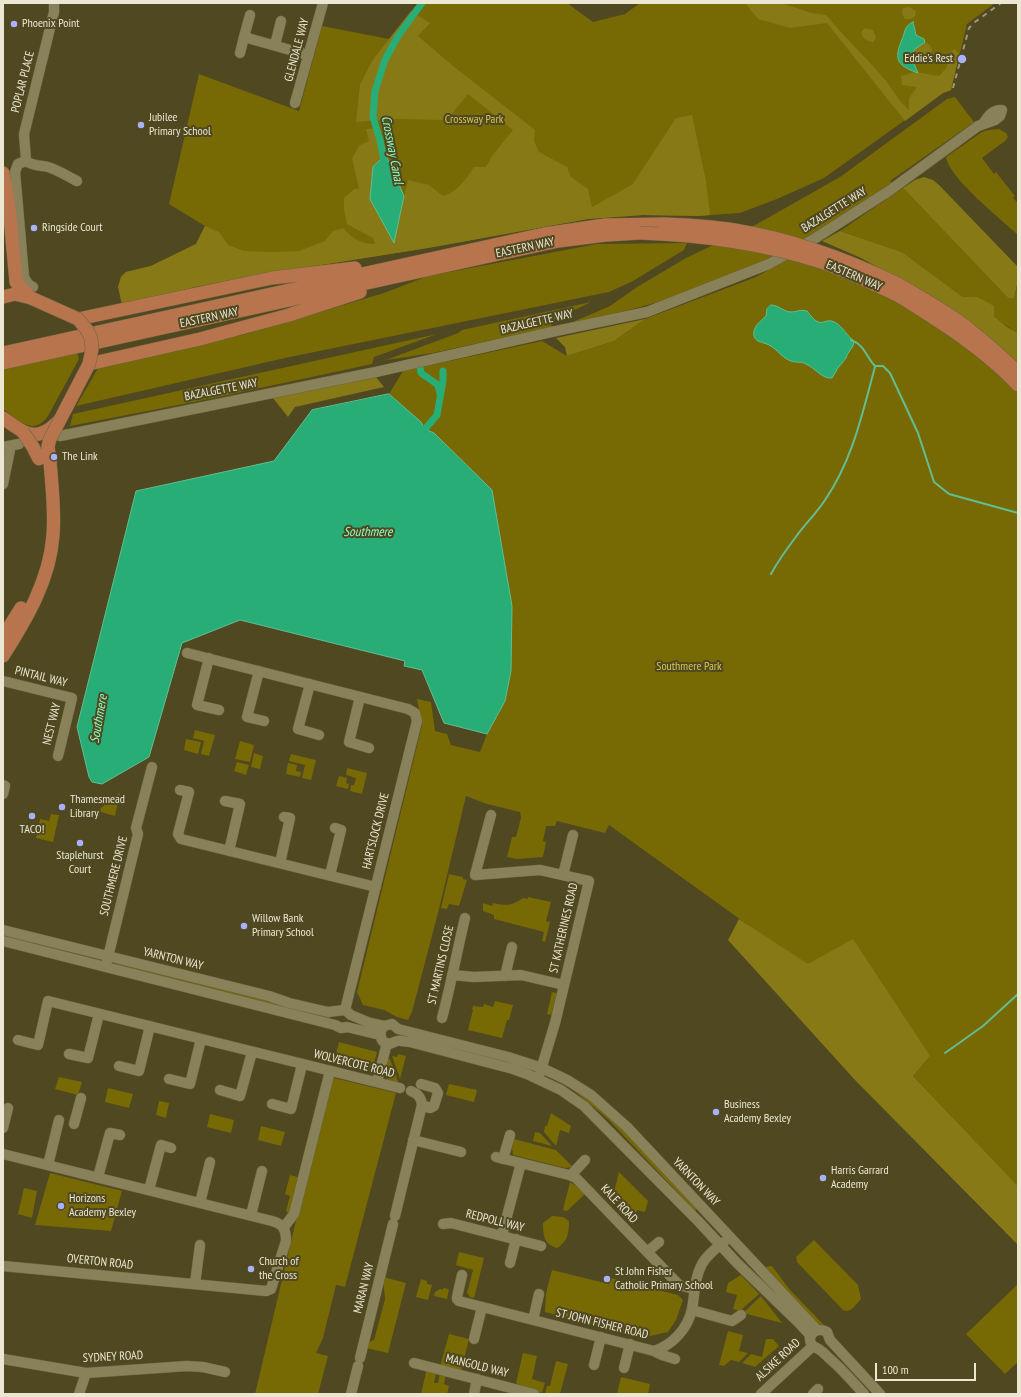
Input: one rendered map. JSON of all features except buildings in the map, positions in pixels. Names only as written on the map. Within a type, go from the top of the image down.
[{"type":"main road","points":[[3,174],[9,206],[16,282],[78,319],[87,330],[91,338],[92,349],[89,364],[59,421],[48,446],[53,497],[53,536],[47,568],[36,598],[5,654]]},
{"type":"main road","name":"EASTERN WAY","points":[[3,363],[417,267],[544,234],[605,225],[664,224],[712,227],[764,236],[826,254],[861,267],[899,290],[976,348],[1018,385]]},
{"type":"main road","name":"EASTERN WAY","points":[[3,353],[417,267],[558,241],[606,235],[640,233],[694,236],[732,241],[796,255],[822,262],[864,279],[899,290],[938,307],[987,343],[1018,372]]},
{"type":"main road","points":[[78,319],[272,278],[315,272],[417,267]]},
{"type":"main road","points":[[89,364],[200,339],[289,315],[363,291],[417,267]]},
{"type":"main road","points":[[3,297],[32,292]]},
{"type":"main road","points":[[3,418],[21,438],[33,447],[39,459],[45,486],[46,514],[42,553],[37,573],[28,595],[3,637]]},
{"type":"main road","points":[[21,438],[46,432],[59,421]]},
{"type":"street","name":"POPLAR PLACE","points":[[26,162],[24,134],[54,12],[54,3]]},
{"type":"street","name":"GLENDALE WAY","points":[[295,103],[323,3]]},
{"type":"street","points":[[240,53],[250,15]]},
{"type":"street","points":[[275,45],[281,21]]},
{"type":"street","points":[[244,37],[308,55]]},
{"type":"street","name":"BAZALGETTE WAY","points":[[60,436],[376,372],[647,312],[769,264],[814,239],[889,191],[980,125]]},
{"type":"street","points":[[32,292],[24,277],[15,172],[18,164],[26,162],[46,167],[77,181]]},
{"type":"street","points":[[3,484],[10,450],[6,446],[21,438]]},
{"type":"street","name":"HARTSLOCK DRIVE","points":[[187,653],[408,709],[415,713],[417,721],[344,1012]]},
{"type":"street","points":[[209,658],[197,704],[218,710]]},
{"type":"street","points":[[259,671],[247,717],[264,722]]},
{"type":"street","name":"PINTAIL WAY","points":[[3,681],[72,698]]},
{"type":"street","points":[[310,684],[298,729],[319,735]]},
{"type":"street","points":[[360,697],[349,742],[369,748]]},
{"type":"street","name":"NEST WAY","points":[[58,756],[72,698]]},
{"type":"street","name":"SOUTHMERE DRIVE","points":[[105,967],[138,834],[136,828],[152,767]]},
{"type":"street","points":[[180,790],[189,792],[178,834],[181,839],[376,887]]},
{"type":"street","points":[[225,800],[240,804],[229,850]]},
{"type":"street","name":"ST KATHERINES ROAD","points":[[491,815],[476,875],[540,870],[590,881],[542,1068]]},
{"type":"street","points":[[280,863],[290,818],[284,817]]},
{"type":"street","points":[[330,875],[341,830],[335,828]]},
{"type":"street","points":[[563,875],[573,835]]},
{"type":"street","name":"ST MARTINS CLOSE","points":[[442,1018],[452,976],[453,965],[466,918]]},
{"type":"street","name":"YARNTON WAY","points":[[3,930],[269,996],[289,1003],[328,1012],[344,1012],[370,1023],[382,1031]]},
{"type":"street","name":"YARNTON WAY","points":[[3,941],[335,1025],[341,1028],[347,1027],[382,1031],[392,1024],[398,1029],[508,1057],[542,1068],[579,1087],[627,1127],[730,1236],[815,1340]]},
{"type":"street","points":[[505,976],[512,947]]},
{"type":"street","points":[[452,976],[474,977],[521,975],[564,985]]},
{"type":"street","name":"WOLVERCOTE ROAD","points":[[18,1040],[38,1045],[48,1002],[400,1088]]},
{"type":"street","points":[[335,1025],[333,1019],[334,1015],[344,1012],[351,1023],[347,1027]]},
{"type":"street","points":[[69,1054],[88,1058],[99,1014]]},
{"type":"street","points":[[119,1066],[139,1071],[150,1026]]},
{"type":"street","points":[[377,1082],[392,1042],[400,1035],[398,1029]]},
{"type":"street","points":[[382,1031],[382,1039],[392,1042]]},
{"type":"street","points":[[169,1079],[190,1084],[201,1039]]},
{"type":"street","name":"YARNTON WAY","points":[[392,1042],[410,1042],[513,1069],[561,1090],[584,1106],[815,1340],[864,1394]]},
{"type":"street","points":[[220,1090],[240,1096],[252,1052]]},
{"type":"street","name":"WOLVERCOTE ROAD","points":[[272,1104],[291,1109],[302,1065]]},
{"type":"street","points":[[538,1079],[542,1068]]},
{"type":"street","points":[[3,1154],[200,1202],[279,1223],[284,1227],[294,1214],[330,1071]]},
{"type":"street","points":[[411,1091],[417,1094],[421,1099],[422,1104],[432,1108],[438,1093],[435,1088],[421,1084]]},
{"type":"street","points":[[74,1124],[81,1098]]},
{"type":"street","name":"MARAN WAY","points":[[351,1394],[422,1104]]},
{"type":"street","points":[[3,1128],[8,1108]]},
{"type":"street","points":[[48,1165],[59,1120]]},
{"type":"street","points":[[98,1177],[110,1133],[120,1135]]},
{"type":"street","name":"KALE ROAD","points":[[510,1135],[500,1158],[571,1175],[580,1182],[678,1285],[694,1289]]},
{"type":"street","points":[[413,1140],[461,1152]]},
{"type":"street","points":[[149,1190],[160,1145],[171,1148]]},
{"type":"street","points":[[571,1175],[585,1160]]},
{"type":"street","points":[[200,1202],[210,1162]]},
{"type":"street","points":[[502,1236],[521,1163]]},
{"type":"street","points":[[251,1216],[262,1171]]},
{"type":"street","name":"REDPOLL WAY","points":[[443,1224],[451,1223],[541,1246]]},
{"type":"street","name":"OVERTON ROAD","points":[[3,1266],[266,1291],[271,1289],[286,1241],[284,1227]]},
{"type":"street","name":"ST JOHN FISHER ROAD","points":[[462,1275],[457,1299],[459,1301],[654,1351],[664,1348],[681,1332],[687,1324],[692,1310],[694,1289],[702,1265],[708,1255],[730,1236]]},
{"type":"street","points":[[510,1263],[516,1239]]},
{"type":"street","points":[[647,1252],[659,1242]]},
{"type":"street","points":[[195,1284],[200,1245]]},
{"type":"street","points":[[533,1320],[539,1294]]},
{"type":"street","points":[[474,1339],[482,1307]]},
{"type":"street","points":[[692,1310],[732,1321],[740,1315]]},
{"type":"street","name":"YARNTON WAY","points":[[815,1340],[824,1330],[827,1332],[830,1340],[880,1394]]},
{"type":"street","points":[[594,1365],[601,1337]]},
{"type":"street","points":[[815,1340],[826,1346],[830,1340]]},
{"type":"street","name":"ALSIKE ROAD","points":[[761,1394],[815,1340]]},
{"type":"street","points":[[624,1368],[630,1344]]},
{"type":"street","points":[[654,1351],[675,1359]]},
{"type":"street","name":"SYDNEY ROAD","points":[[3,1359],[86,1373],[187,1366],[203,1367],[225,1372]]},
{"type":"street","name":"MANGOLD WAY","points":[[414,1363],[534,1394]]},
{"type":"street","points":[[79,1394],[86,1373]]},
{"type":"street","points":[[474,1394],[477,1379]]},
{"type":"green space","name":"Crossway Park","points":[[418,3],[567,3],[593,22],[625,14],[640,3],[995,3],[967,24],[951,90],[943,93],[824,178],[777,199],[740,213],[698,216],[643,215],[588,219],[428,248],[264,274],[200,286],[118,287],[121,277],[126,272],[151,266],[196,244],[205,226],[169,204],[199,74],[299,111],[322,26],[389,39]]},
{"type":"green space","points":[[955,97],[974,122],[890,181],[892,183],[844,215],[794,245],[743,271],[689,292],[614,314],[568,324],[610,306],[637,287],[686,258],[757,224],[840,177],[947,99]]},
{"type":"green space","points":[[999,129],[1006,133],[1008,137],[1005,141],[982,158],[994,174],[996,172],[1015,196],[1013,198],[1018,203],[1018,235],[965,187],[949,165],[946,157],[982,132]]},
{"type":"green space","points":[[903,188],[1008,298],[1014,298],[1018,283],[1018,333],[1001,322],[977,298],[963,297],[902,252],[840,231]]},
{"type":"green space","points":[[687,243],[684,250],[633,281],[609,292],[285,358],[76,406],[100,365],[242,335],[384,293],[428,276],[597,244]]},
{"type":"green space","name":"Southmere Park","points":[[787,259],[837,273],[920,309],[976,354],[1018,393],[1018,1186],[913,1076],[930,1056],[609,825],[605,833],[557,821],[555,826],[546,826],[543,841],[546,842],[543,857],[517,859],[507,857],[512,837],[516,837],[521,818],[520,812],[487,804],[466,796],[439,909],[412,1012],[408,1020],[397,1017],[384,1010],[363,1005],[357,992],[422,725],[417,699],[431,702],[435,731],[447,734],[451,745],[480,752],[487,734],[505,701],[492,490],[389,394],[403,371],[542,341],[567,356],[614,341],[645,319],[756,277]]},
{"type":"green space","points":[[591,302],[552,321],[551,327],[433,353],[386,360],[458,333],[462,330]]},
{"type":"green space","points":[[437,334],[374,357],[372,364],[209,399],[70,426],[73,414]]},
{"type":"green space","points":[[77,352],[79,359],[48,416],[42,422],[31,426],[20,422],[3,409],[3,369]]},
{"type":"green space","points":[[195,730],[215,735],[209,756],[201,754],[204,741],[193,738]]},
{"type":"green space","points":[[186,739],[201,742],[198,754],[184,750]]},
{"type":"green space","points":[[240,741],[254,745],[250,762],[235,759]]},
{"type":"green space","points":[[254,753],[263,756],[260,769],[251,767]]},
{"type":"green space","points":[[291,754],[316,760],[311,780],[302,778],[305,765],[289,761]]},
{"type":"green space","points":[[237,762],[249,765],[246,775],[234,771]]},
{"type":"green space","points":[[288,763],[297,765],[296,771],[301,772],[300,777],[286,774]]},
{"type":"green space","points":[[347,768],[367,773],[362,794],[350,791],[351,785],[354,785],[356,778],[346,775]]},
{"type":"green space","points":[[339,776],[347,778],[346,783],[349,784],[348,789],[336,786]]},
{"type":"green space","points":[[120,793],[115,816],[97,811]]},
{"type":"green space","points":[[51,814],[59,815],[53,842],[36,838],[40,819],[49,821]]},
{"type":"green space","points":[[449,874],[463,877],[463,879],[467,880],[459,906],[449,904],[447,909],[441,908]]},
{"type":"green space","points":[[528,897],[551,902],[546,921],[550,922],[545,942],[542,941],[544,932],[494,919],[494,915],[483,911],[483,903],[492,906],[493,903],[509,905],[523,898],[528,899]]},
{"type":"green space","points":[[116,962],[331,1014],[330,1019],[116,965]]},
{"type":"green space","points":[[552,992],[556,993],[556,997],[551,1015],[547,1014]]},
{"type":"green space","points":[[495,1001],[513,1005],[502,1038],[468,1030],[473,1006],[483,1007],[484,1004],[493,1007]]},
{"type":"green space","points":[[339,1042],[377,1052],[372,1071],[334,1062]]},
{"type":"green space","points":[[398,1054],[406,1056],[400,1079],[392,1056],[397,1057]]},
{"type":"green space","points":[[388,1058],[390,1059],[399,1084],[391,1082],[385,1076]]},
{"type":"green space","points":[[59,1077],[82,1082],[78,1095],[55,1089]]},
{"type":"green space","points":[[330,1077],[396,1093],[345,1287],[336,1285],[323,1338],[316,1353],[328,1356],[318,1394],[255,1394]]},
{"type":"green space","points":[[567,1083],[609,1113],[699,1207],[695,1211],[608,1119],[566,1084]]},
{"type":"green space","points":[[449,1084],[477,1090],[474,1102],[446,1095]]},
{"type":"green space","points":[[108,1088],[133,1094],[129,1108],[105,1102]]},
{"type":"green space","points":[[159,1101],[169,1103],[166,1118],[156,1115]]},
{"type":"green space","points":[[551,1113],[571,1126],[569,1133],[560,1130],[556,1146],[544,1132]]},
{"type":"green space","points":[[210,1114],[234,1120],[231,1133],[207,1127]]},
{"type":"green space","points":[[261,1126],[285,1132],[281,1146],[258,1140]]},
{"type":"green space","points":[[535,1132],[540,1133],[552,1146],[533,1141]]},
{"type":"green space","points":[[514,1139],[556,1150],[573,1167],[565,1168],[513,1155],[512,1148]]},
{"type":"green space","points":[[619,1172],[648,1201],[645,1212],[637,1210],[634,1220],[608,1193],[614,1192]]},
{"type":"green space","points":[[50,1173],[122,1191],[111,1231],[35,1225]]},
{"type":"green space","points":[[290,1175],[301,1178],[291,1216],[286,1211],[290,1196],[285,1194]]},
{"type":"green space","points":[[570,1182],[581,1189],[585,1194],[567,1211],[563,1210]]},
{"type":"green space","points":[[24,1188],[37,1191],[32,1218],[18,1214]]},
{"type":"green space","points":[[552,1216],[563,1217],[569,1221],[569,1229],[566,1240],[557,1248],[547,1242],[543,1232],[543,1223]]},
{"type":"green space","points":[[814,1240],[858,1285],[861,1299],[851,1310],[843,1310],[797,1262],[796,1257]]},
{"type":"green space","points":[[459,1252],[484,1258],[474,1298],[470,1297],[467,1293],[473,1270],[456,1265]]},
{"type":"green space","points":[[772,1266],[790,1290],[825,1326],[816,1323],[765,1267]]},
{"type":"green space","points":[[552,1270],[609,1284],[611,1278],[678,1295],[683,1300],[676,1320],[668,1332],[650,1336],[639,1336],[545,1312],[546,1293]]},
{"type":"green space","points":[[741,1275],[759,1294],[740,1311],[733,1309],[737,1295],[726,1292],[728,1283]]},
{"type":"green space","points":[[383,1277],[406,1283],[388,1353],[366,1348],[367,1343],[374,1340],[385,1299]]},
{"type":"green space","points":[[421,1279],[427,1281],[427,1284],[432,1285],[428,1300],[416,1297]]},
{"type":"green space","points":[[1018,1284],[1018,1362],[1005,1374],[966,1334]]},
{"type":"green space","points":[[443,1288],[449,1289],[447,1299],[434,1296],[435,1292],[440,1289],[443,1290]]},
{"type":"green space","points":[[761,1296],[782,1323],[743,1313]]},
{"type":"green space","points":[[728,1331],[743,1335],[739,1351],[748,1353],[739,1362],[731,1360],[724,1366],[719,1365]]},
{"type":"green space","points":[[449,1334],[469,1339],[461,1372],[440,1367]]},
{"type":"green space","points":[[766,1339],[773,1339],[779,1346],[755,1367],[742,1363],[751,1354],[762,1357]]},
{"type":"green space","points":[[523,1353],[537,1356],[532,1379],[545,1383],[542,1393],[517,1387],[516,1383]]},
{"type":"green space","points":[[556,1361],[568,1364],[560,1394],[545,1393],[547,1386],[550,1386]]},
{"type":"green space","points":[[427,1368],[434,1370],[436,1374],[434,1383],[438,1383],[440,1373],[446,1375],[444,1384],[449,1386],[447,1394],[421,1394]]},
{"type":"green space","points":[[621,1377],[650,1384],[648,1394],[617,1394]]},
{"type":"shaded area","points":[[745,3],[781,3],[812,13],[826,15],[879,73],[899,100],[909,110],[909,98],[917,87],[902,85],[901,76],[915,72],[939,76],[947,67],[949,53],[955,49],[959,54],[951,90],[943,93],[905,121],[827,23],[790,28],[758,19]]},
{"type":"shaded area","points":[[909,7],[916,11],[915,16],[911,19],[905,19],[902,14],[903,8]]},
{"type":"shaded area","points":[[411,11],[430,23],[418,36],[453,66],[535,130],[534,141],[539,152],[567,167],[571,177],[588,189],[592,207],[633,184],[676,118],[692,115],[706,181],[710,215],[643,215],[588,219],[428,248],[264,274],[200,286],[122,305],[118,287],[121,277],[126,272],[151,266],[196,244],[205,226],[219,232],[228,245],[244,251],[299,251],[325,241],[333,231],[343,228],[357,240],[375,244],[373,238],[347,224],[344,209],[344,198],[354,189],[359,189],[352,158],[360,145],[369,141],[366,129],[379,128],[386,155],[373,167],[394,242],[408,180],[429,185],[443,196],[457,188],[474,167],[486,167],[492,156],[513,130],[468,94],[447,120],[393,119],[356,122],[360,85],[372,61]]},
{"type":"shaded area","points":[[865,28],[873,30],[876,38],[873,42],[864,38],[861,32]]},
{"type":"shaded area","points":[[925,42],[930,45],[932,50],[929,57],[921,56],[914,50]]},
{"type":"shaded area","points":[[924,177],[933,180],[939,185],[1018,267],[1018,281],[1014,298],[1008,298],[903,188],[915,180]]},
{"type":"shaded area","points":[[840,231],[902,252],[963,297],[977,297],[994,306],[994,316],[1007,327],[1018,333],[1018,366],[921,291],[861,258],[822,241]]},
{"type":"shaded area","points":[[645,319],[614,341],[567,356],[565,347],[556,338]]},
{"type":"shaded area","points":[[375,376],[384,387],[295,407],[288,417],[273,398]]},
{"type":"shaded area","points":[[739,919],[808,964],[853,939],[930,1056],[913,1076],[1018,1186],[1018,1245],[855,1080],[728,940]]},
{"type":"water","points":[[913,22],[916,35],[924,39],[925,42],[914,50],[912,59],[918,73],[905,67],[898,60],[898,50],[905,30],[907,26]]},
{"type":"water","points":[[386,155],[404,196],[394,243],[370,199],[373,167]]},
{"type":"water","points":[[771,305],[790,312],[802,310],[807,311],[816,321],[832,321],[843,329],[854,341],[853,346],[846,358],[832,378],[825,377],[804,363],[788,360],[772,347],[758,341],[755,338],[754,330],[759,322],[766,316],[767,309]]},
{"type":"water","name":"Southmere","points":[[389,394],[421,422],[425,429],[434,433],[492,490],[512,606],[511,671],[505,701],[487,734],[444,723],[422,670],[404,666],[405,661],[240,620],[182,643],[149,757],[102,784],[92,782],[89,777],[77,727],[136,491],[274,461],[312,410]]},
{"type":"waterway","name":"Crossway Canal","points":[[385,165],[380,140],[373,117],[375,91],[385,60],[398,36],[422,3]]},
{"type":"waterway","points":[[851,340],[856,342],[862,348],[875,366],[883,366],[890,373],[918,433],[934,482],[949,494],[1018,513]]},
{"type":"waterway","points":[[420,367],[421,373],[438,385],[440,394]]},
{"type":"waterway","points":[[771,574],[788,547],[825,500],[843,469],[856,436],[875,367]]},
{"type":"waterway","name":"Crossway Canal","points":[[425,429],[437,415],[443,381],[443,371]]},
{"type":"waterway","points":[[945,1053],[983,1026],[1018,994]]},
{"type":"railway","points":[[953,88],[969,28],[1001,3]]},
{"type":"place","name":"Phoenix Point","points":[[14,24]]},
{"type":"place","name":"Eddie's Rest","points":[[962,59]]},
{"type":"place","name":"Jubilee Primary School","points":[[141,125]]},
{"type":"place","name":"Ringside Court","points":[[34,228]]},
{"type":"place","name":"The Link","points":[[54,457]]},
{"type":"place","name":"Thamesmead Library","points":[[62,807]]},
{"type":"place","name":"TACO!","points":[[32,816]]},
{"type":"place","name":"Staplehurst Court","points":[[80,843]]},
{"type":"place","name":"Willow Bank Primary School","points":[[244,926]]},
{"type":"place","name":"Business Academy Bexley","points":[[716,1112]]},
{"type":"place","name":"Harris Garrard Academy","points":[[823,1178]]},
{"type":"place","name":"Horizons Academy Bexley","points":[[61,1206]]},
{"type":"place","name":"Church of the Cross","points":[[251,1269]]},
{"type":"place","name":"St John Fisher Catholic Primary School","points":[[607,1279]]}]
